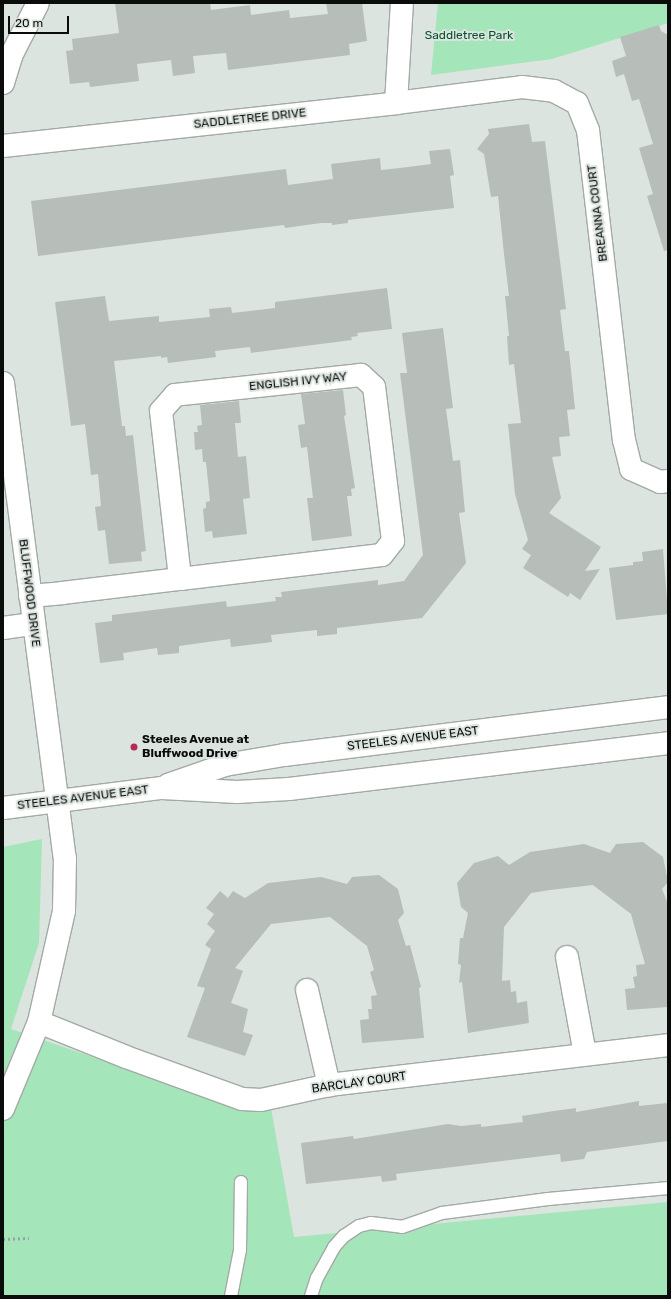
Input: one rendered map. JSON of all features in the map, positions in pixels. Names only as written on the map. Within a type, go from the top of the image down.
[{"type":"street","points":[[3,83],[11,56],[38,3]]},
{"type":"street","points":[[396,103],[402,3]]},
{"type":"street","name":"BREANNA COURT","points":[[396,103],[522,87],[554,91],[577,103],[588,130],[624,440],[629,462],[631,468],[660,482],[668,481]]},
{"type":"street","name":"SADDLETREE DRIVE","points":[[3,146],[396,103]]},
{"type":"street","name":"ENGLISH IVY WAY","points":[[30,596],[180,579],[382,555],[393,541],[374,387],[361,375],[175,395],[161,411],[180,579]]},
{"type":"street","name":"BLUFFWOOD DRIVE","points":[[3,383],[56,802],[65,858],[64,911],[39,1022],[3,1109]]},
{"type":"street","points":[[3,628],[33,624]]},
{"type":"street","name":"STEELES AVENUE EAST","points":[[162,788],[225,765],[284,755],[668,707]]},
{"type":"street","name":"STEELES AVENUE EAST","points":[[3,808],[162,788],[237,792],[289,789],[668,744]]},
{"type":"street","points":[[567,957],[585,1054]]},
{"type":"street","points":[[307,990],[329,1085]]},
{"type":"street","name":"BARCLAY COURT","points":[[39,1022],[126,1057],[242,1099],[261,1100],[329,1085],[668,1045]]},
{"type":"lane","points":[[231,1296],[240,1250],[241,1182]]},
{"type":"lane","points":[[311,1296],[317,1278],[334,1247],[344,1236],[359,1226],[371,1223],[402,1227],[442,1213],[548,1199],[668,1188]]},
{"type":"path","points":[[3,1240],[29,1238]]},
{"type":"green space","name":"Saddletree Park","points":[[438,3],[668,3],[668,23],[552,59],[431,75]]},
{"type":"green space","points":[[42,839],[39,943],[11,1029],[235,1106],[271,1108],[294,1237],[668,1202],[668,1296],[3,1296],[3,847]]},
{"type":"building","points":[[115,3],[210,3],[211,10],[250,5],[251,15],[289,10],[290,18],[328,14],[326,3],[362,3],[367,41],[349,44],[350,55],[228,70],[226,53],[193,56],[195,73],[173,76],[171,60],[137,64],[139,81],[90,87],[89,82],[70,84],[66,51],[73,50],[72,39],[119,33]]},
{"type":"building","points":[[659,25],[661,31],[668,35],[668,250],[664,251],[647,196],[653,194],[639,148],[653,144],[639,99],[632,101],[624,74],[616,77],[612,61],[626,56],[620,37]]},
{"type":"building","points":[[529,124],[532,142],[545,141],[566,309],[560,310],[565,351],[569,351],[575,409],[567,410],[570,436],[559,437],[561,456],[552,457],[561,498],[549,513],[601,547],[585,571],[600,569],[580,600],[570,593],[568,597],[523,568],[531,555],[522,549],[528,540],[515,494],[508,424],[521,423],[514,364],[509,365],[507,336],[509,336],[505,296],[509,296],[498,196],[491,197],[484,154],[477,149],[489,134],[488,129]]},
{"type":"building","points":[[450,149],[454,175],[450,176],[454,208],[348,220],[348,223],[332,225],[332,223],[321,223],[285,228],[284,225],[38,256],[31,201],[286,169],[288,185],[333,179],[331,164],[380,158],[381,170],[400,168],[431,164],[429,151]]},
{"type":"building","points":[[387,288],[392,329],[357,333],[358,336],[351,337],[352,340],[251,353],[250,347],[215,351],[216,357],[168,363],[167,357],[161,358],[161,356],[114,361],[122,426],[125,426],[126,436],[133,435],[146,551],[141,552],[142,561],[109,564],[105,530],[98,531],[95,507],[101,506],[98,474],[91,475],[85,424],[71,426],[55,302],[105,296],[109,321],[159,316],[159,322],[210,317],[209,309],[231,307],[232,313],[275,308],[275,302]]},
{"type":"building","points":[[443,328],[453,408],[446,409],[453,461],[460,460],[465,512],[459,513],[466,563],[422,618],[337,628],[337,634],[317,636],[317,630],[271,635],[272,642],[231,647],[230,639],[179,646],[179,653],[158,655],[157,648],[123,653],[124,660],[100,663],[95,623],[112,621],[112,615],[226,601],[227,607],[276,601],[275,597],[282,597],[281,592],[378,580],[378,585],[404,581],[423,555],[400,373],[407,373],[402,333]]},
{"type":"building","points":[[343,390],[346,415],[344,416],[355,488],[351,489],[352,496],[347,496],[352,536],[312,541],[307,498],[313,498],[307,447],[301,448],[298,425],[305,424],[301,394]]},
{"type":"building","points":[[239,401],[241,423],[235,423],[238,457],[246,456],[250,498],[243,499],[247,534],[213,538],[212,531],[205,532],[203,509],[206,508],[206,502],[210,501],[206,462],[203,462],[202,449],[195,450],[194,432],[198,432],[197,426],[202,425],[200,405]]},
{"type":"building","points":[[663,549],[668,614],[616,620],[609,568],[633,565],[633,562],[643,561],[642,552]]},
{"type":"building","points":[[643,842],[663,857],[668,882],[662,889],[668,904],[668,1007],[627,1010],[625,989],[635,988],[633,977],[637,976],[636,965],[645,964],[631,914],[593,885],[550,890],[531,893],[504,927],[502,981],[510,980],[511,992],[516,991],[517,1003],[527,1001],[529,1023],[468,1033],[462,982],[459,983],[461,965],[458,964],[460,938],[463,938],[468,913],[461,907],[457,883],[474,863],[498,856],[509,865],[530,852],[584,844],[610,853],[616,844]]},
{"type":"building","points":[[379,875],[398,889],[404,913],[398,920],[406,946],[410,945],[421,987],[419,988],[424,1038],[362,1043],[360,1020],[369,1019],[368,1009],[372,1009],[371,996],[377,995],[370,972],[374,970],[367,946],[330,917],[271,924],[235,968],[243,971],[231,1003],[248,1009],[243,1032],[253,1035],[245,1056],[187,1037],[205,988],[197,986],[211,949],[205,945],[215,931],[207,924],[214,914],[206,908],[220,891],[228,898],[233,891],[245,898],[268,883],[321,877],[347,884],[352,877]]},
{"type":"building","points":[[639,1101],[639,1106],[668,1103],[668,1141],[587,1152],[584,1159],[561,1162],[560,1154],[396,1174],[397,1180],[382,1182],[381,1176],[306,1184],[301,1143],[353,1136],[354,1139],[448,1124],[461,1126],[481,1124],[481,1127],[523,1122],[522,1116],[576,1108],[576,1112]]},
{"type":"place","name":"Steeles Avenue at Bluffwood Drive","points":[[134,747]]}]
